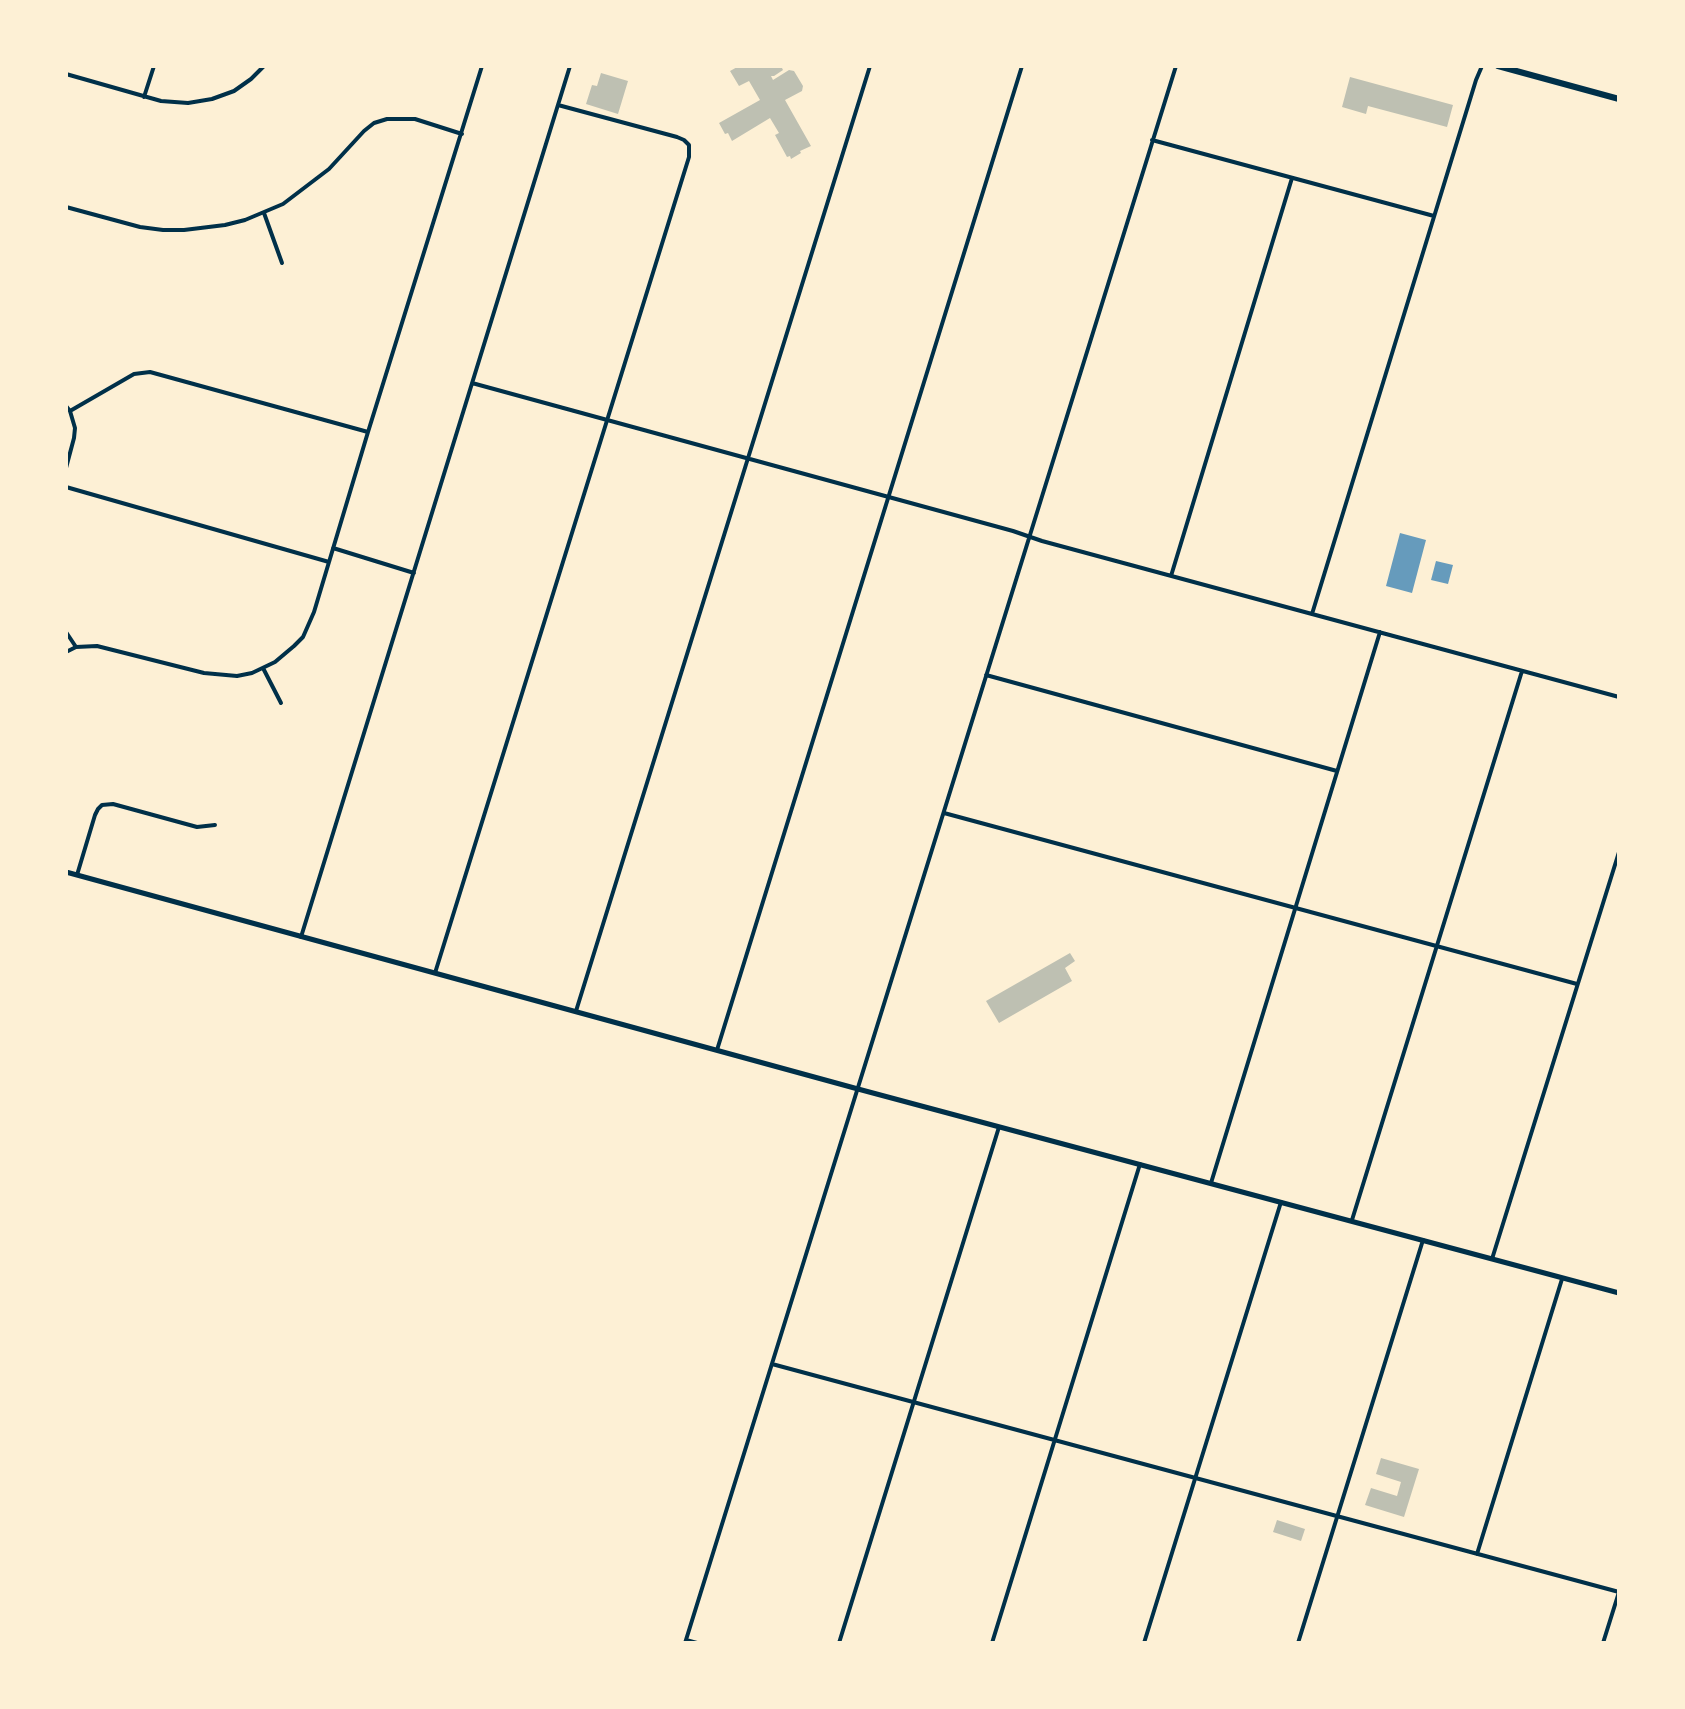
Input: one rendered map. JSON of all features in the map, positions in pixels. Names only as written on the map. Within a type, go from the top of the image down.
[{"type":"main road","points":[[1498,66],[1619,99]]},
{"type":"street","points":[[144,97],[154,66]]},
{"type":"street","points":[[66,74],[144,97],[174,103],[201,102],[242,85],[264,66]]},
{"type":"street","points":[[66,652],[86,645],[106,647],[221,676],[237,676],[263,668],[285,654],[303,637],[314,612],[482,66]]},
{"type":"street","points":[[301,937],[570,66]]},
{"type":"street","points":[[576,1011],[870,66]]},
{"type":"street","points":[[717,1050],[1022,66]]},
{"type":"street","points":[[697,1643],[686,1642],[1176,66]]},
{"type":"street","points":[[1312,614],[1482,66]]},
{"type":"street","points":[[435,973],[689,157],[689,145],[677,137],[558,105]]},
{"type":"street","points":[[66,207],[163,230],[225,225],[283,204],[314,182],[374,123],[387,119],[415,119],[462,134]]},
{"type":"street","points":[[1152,140],[1434,216]]},
{"type":"street","points":[[1171,576],[1292,178]]},
{"type":"street","points":[[264,213],[282,263]]},
{"type":"street","points":[[66,468],[75,428],[68,409],[134,374],[150,372],[368,432]]},
{"type":"street","points":[[472,383],[1619,697]]},
{"type":"street","points":[[66,487],[329,562]]},
{"type":"street","points":[[333,548],[414,573]]},
{"type":"street","points":[[66,632],[76,647]]},
{"type":"street","points":[[1211,1183],[1380,632]]},
{"type":"street","points":[[263,668],[281,703]]},
{"type":"street","points":[[1352,1220],[1522,671]]},
{"type":"street","points":[[986,675],[1337,771]]},
{"type":"street","points":[[77,875],[95,815],[102,805],[113,804],[197,827],[215,825]]},
{"type":"street","points":[[944,813],[1577,984]]},
{"type":"street","points":[[1492,1259],[1619,852]]},
{"type":"street","points":[[66,872],[1619,1293]]},
{"type":"street","points":[[839,1643],[999,1127]]},
{"type":"street","points":[[992,1643],[1140,1164]]},
{"type":"street","points":[[1144,1643],[1281,1202]]},
{"type":"street","points":[[1298,1643],[1423,1240]]},
{"type":"street","points":[[1477,1554],[1562,1279]]},
{"type":"street","points":[[772,1364],[1619,1592],[1603,1643]]},
{"type":"water","points":[[1400,533],[1426,540],[1412,593],[1386,586]]},
{"type":"water","points":[[1436,561],[1453,565],[1448,584],[1431,580]]},
{"type":"building","points":[[739,66],[781,66],[783,70],[771,76],[773,80],[789,70],[794,71],[803,86],[802,91],[785,100],[811,146],[791,159],[787,157],[770,118],[732,141],[728,133],[725,134],[719,123],[760,100],[749,81],[739,86],[730,71]]},
{"type":"building","points":[[601,73],[628,81],[618,114],[586,104],[592,85],[597,86]]},
{"type":"building","points":[[1350,77],[1453,105],[1447,127],[1368,106],[1366,114],[1342,107]]},
{"type":"building","points":[[1070,953],[1075,961],[1065,968],[1072,981],[999,1023],[986,1001]]},
{"type":"building","points":[[1381,1458],[1419,1469],[1404,1517],[1365,1505],[1371,1488],[1397,1496],[1401,1482],[1376,1474]]},
{"type":"building","points":[[1277,1520],[1305,1529],[1301,1541],[1273,1532]]}]
